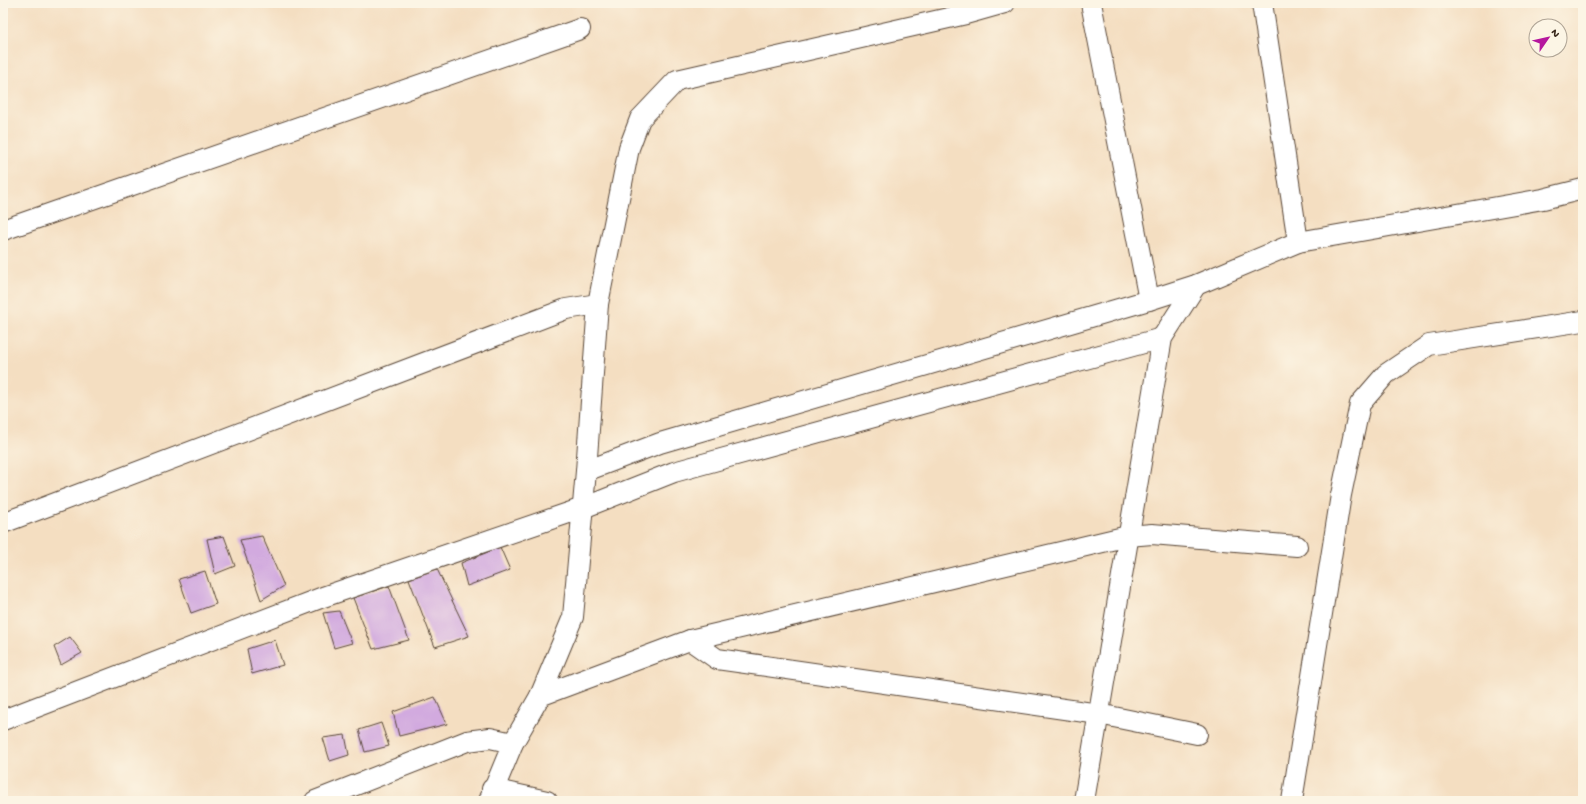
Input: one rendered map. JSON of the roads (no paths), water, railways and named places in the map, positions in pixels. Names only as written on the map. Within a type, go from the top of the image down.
[{"type":"street","points":[[547,801],[491,795],[513,743],[540,696],[573,617],[586,471],[598,304],[628,148],[640,120],[677,80],[966,14],[1005,3]]},
{"type":"street","points":[[1091,3],[1149,300]]},
{"type":"street","points":[[1262,3],[1298,242]]},
{"type":"street","points":[[3,230],[580,29]]},
{"type":"street","points":[[586,471],[668,441],[1196,286],[1298,242],[1543,199],[1583,189]]},
{"type":"street","points":[[1084,801],[1162,338],[1196,286]]},
{"type":"street","points":[[3,523],[566,309],[598,304]]},
{"type":"street","points":[[1292,801],[1342,494],[1360,404],[1386,374],[1429,345],[1583,321]]},
{"type":"street","points":[[3,720],[323,598],[583,508],[674,472],[1162,338]]},
{"type":"street","points":[[540,696],[690,640],[1128,536],[1152,534],[1297,546]]},
{"type":"street","points":[[690,640],[717,659],[1099,714],[1196,734]]},
{"type":"street","points":[[315,801],[467,741],[490,738],[513,743]]}]
